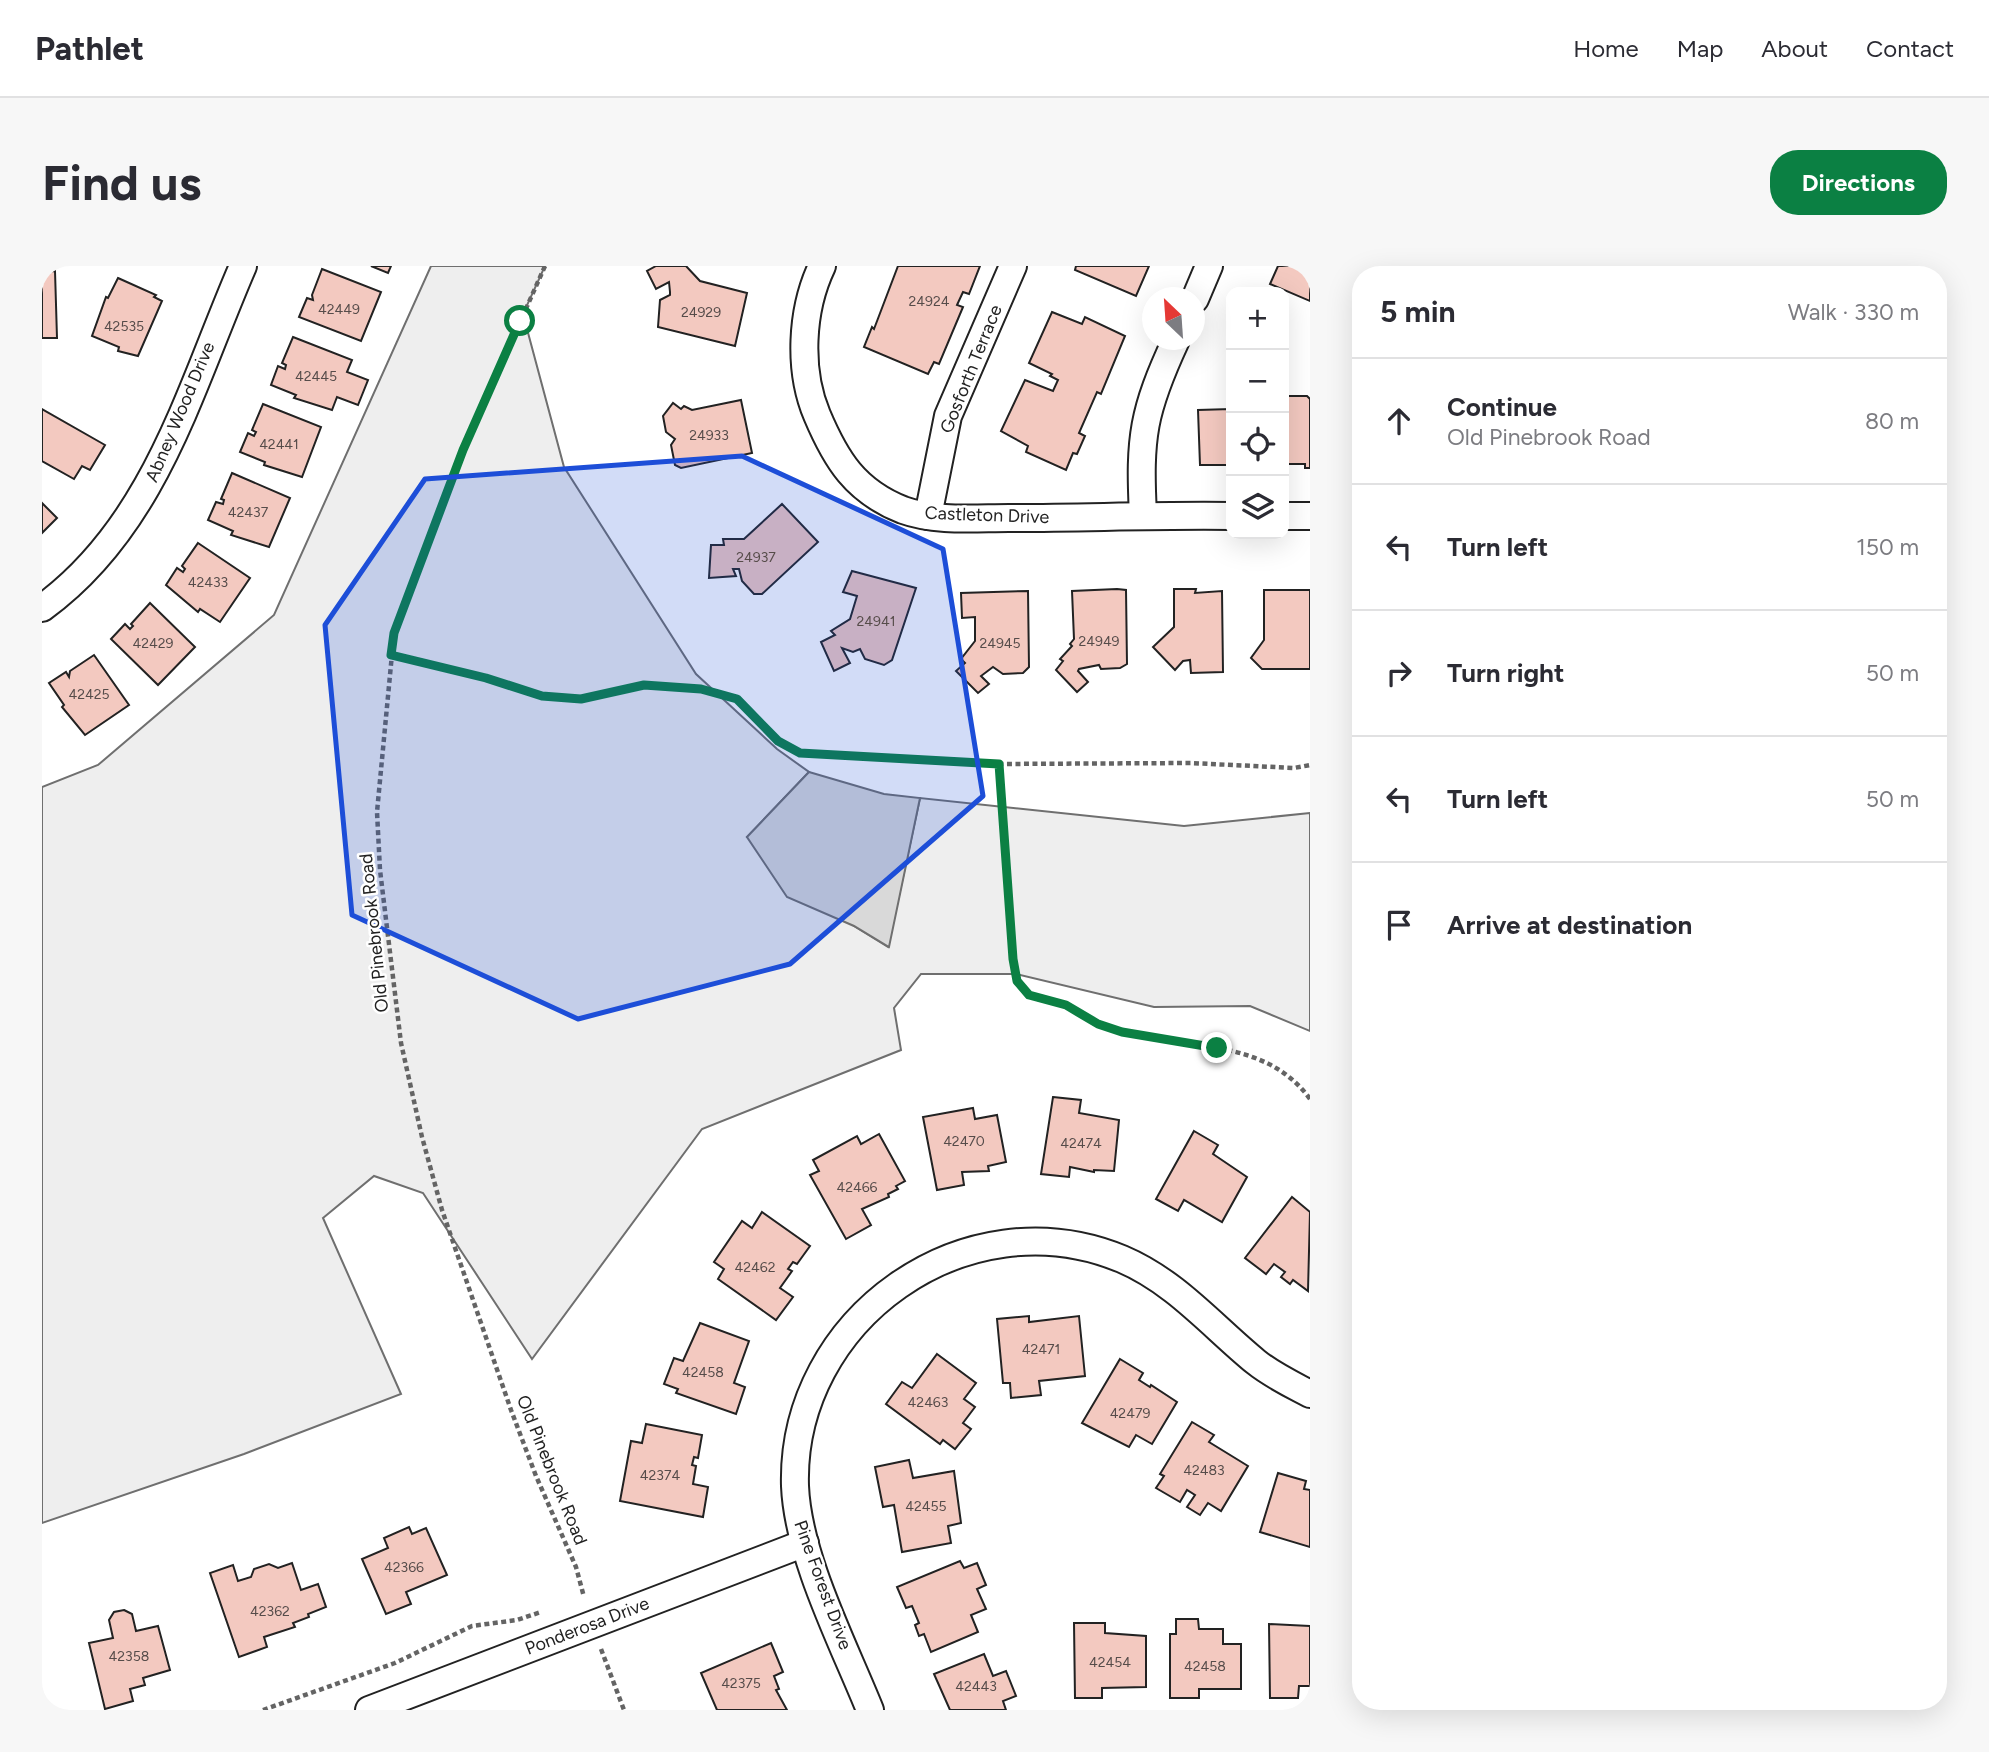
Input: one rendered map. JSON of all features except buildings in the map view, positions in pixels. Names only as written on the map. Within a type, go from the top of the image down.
[{"type":"street","name":"Abney Wood Drive","points":[[42,608],[99,556],[141,499],[172,440],[243,266]]},
{"type":"street","name":"Castleton Drive","points":[[822,266],[812,286],[803,342],[817,414],[834,456],[853,478],[880,498],[904,510],[928,516],[1226,516]]},
{"type":"street","name":"Gosforth Terrace","points":[[928,516],[948,416],[1013,266]]},
{"type":"street","points":[[1200,287],[1209,266]]},
{"type":"street","points":[[1143,515],[1141,436],[1151,392],[1171,350]]},
{"type":"street","points":[[1289,516],[1310,516]]},
{"type":"street","name":"Pine Forest Drive","points":[[870,1710],[805,1543],[796,1507],[796,1461],[803,1419],[812,1388],[832,1351],[883,1295],[911,1276],[951,1257],[1006,1243],[1066,1245],[1121,1259],[1183,1296],[1256,1362],[1310,1394]]},
{"type":"street","name":"Ponderosa Drive","points":[[369,1710],[805,1543]]},
{"type":"path","name":"Old Pinebrook Road","points":[[545,266],[463,450],[394,633],[377,812],[384,912],[401,1043],[442,1210],[511,1410],[576,1567],[584,1597]]},
{"type":"path","points":[[391,655],[486,678],[542,696],[581,699],[644,685],[701,689],[737,699],[778,741],[800,753],[999,764],[1191,763],[1294,768],[1310,765]]},
{"type":"path","points":[[999,764],[1013,959],[1017,981],[1029,995],[1066,1005],[1098,1024],[1122,1032],[1250,1054],[1278,1069],[1310,1099]]},
{"type":"path","points":[[263,1710],[395,1663],[472,1626],[517,1620],[549,1609]]},
{"type":"path","points":[[601,1649],[624,1710]]},
{"type":"highlighted area","points":[[742,456],[943,549],[983,796],[790,964],[578,1019],[352,915],[325,625],[425,479]]},
{"type":"shaded area","points":[[431,266],[545,266],[523,314],[564,467],[696,674],[777,749],[809,772],[747,837],[854,926],[888,947],[920,798],[1184,826],[1310,813],[1310,1031],[1250,1006],[1154,1007],[1016,974],[921,974],[894,1008],[901,1050],[702,1129],[532,1359],[423,1193],[374,1176],[323,1218],[401,1394],[244,1454],[42,1523],[42,787],[98,765],[274,615]]},
{"type":"shaded area","points":[[809,772],[884,794],[920,798],[889,947],[854,926],[787,897],[747,837]]},
{"type":"route","points":[[520,321],[463,450],[394,633],[391,655],[486,678],[542,696],[581,699],[644,685],[677,685],[701,689],[737,699],[778,741],[800,753],[999,764],[1013,959],[1017,981],[1029,995],[1066,1005],[1098,1024],[1122,1032],[1217,1048]]}]
